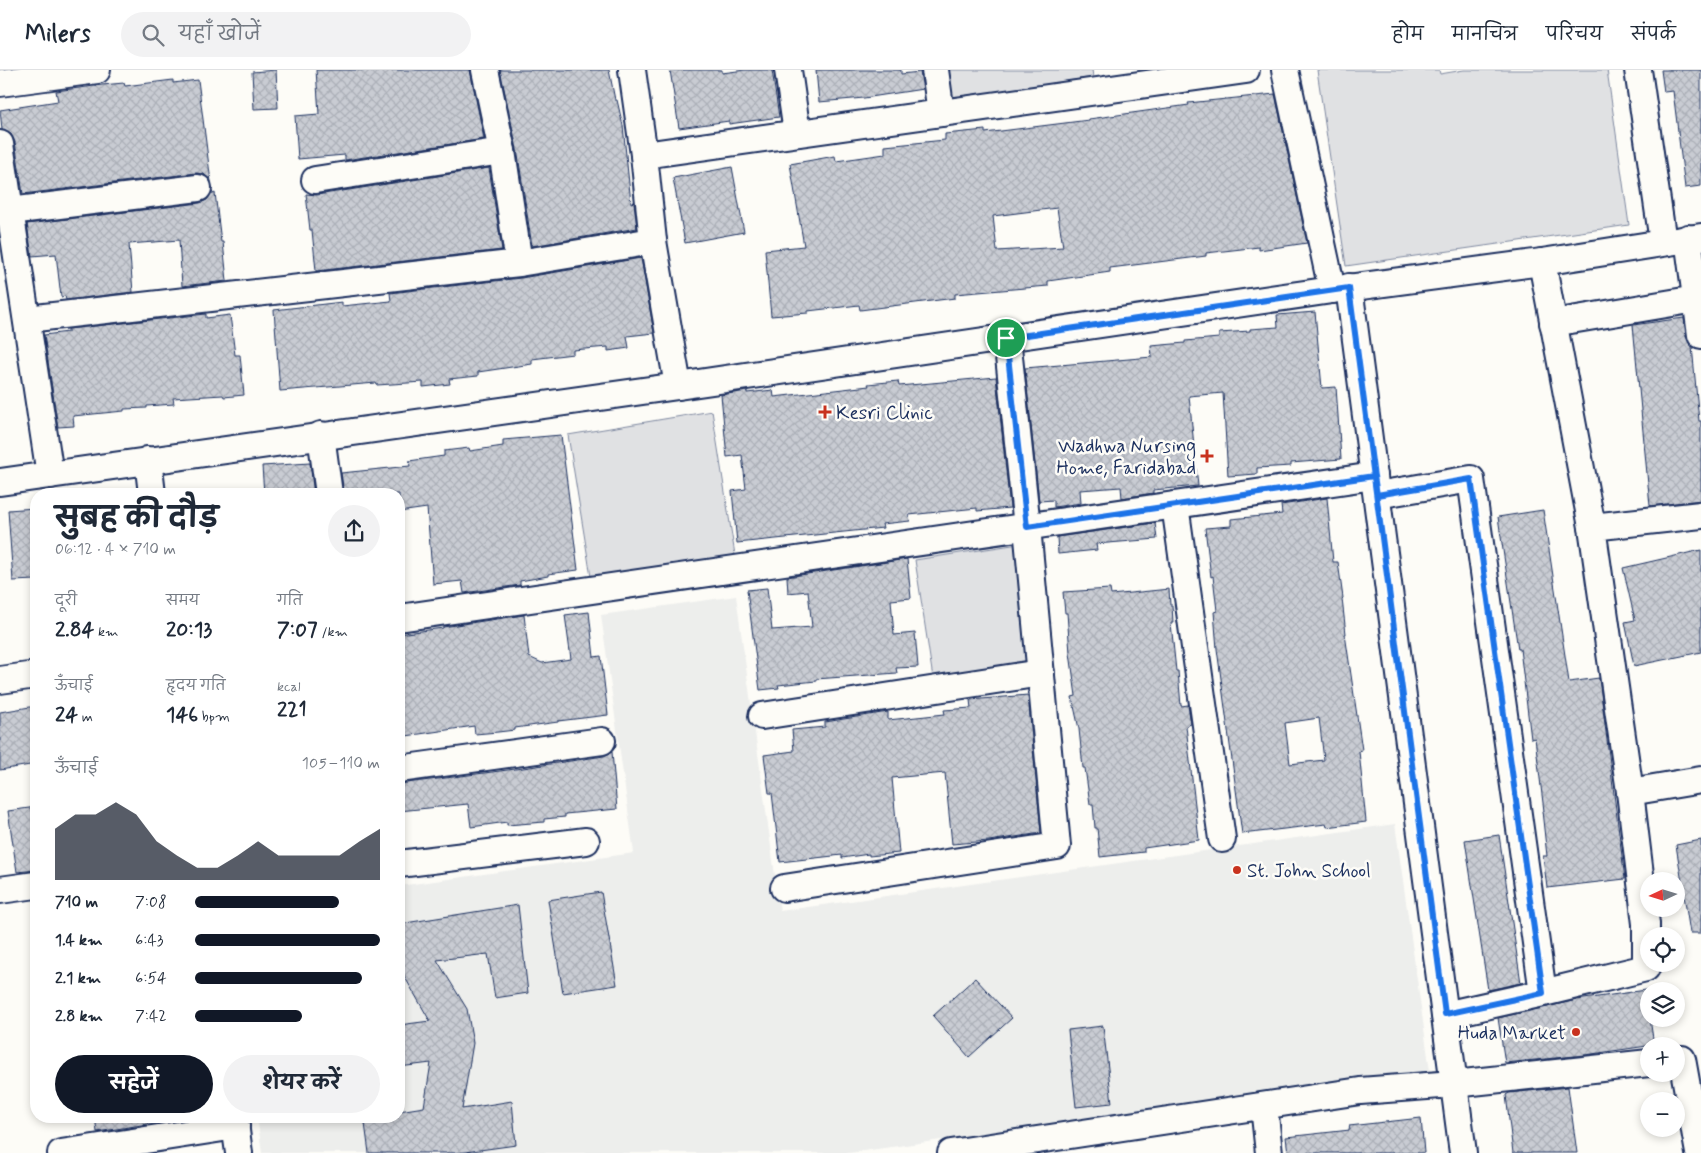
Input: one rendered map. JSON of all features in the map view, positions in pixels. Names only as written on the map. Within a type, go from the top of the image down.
[{"type":"street","points":[[0,83],[95,70]]},
{"type":"street","points":[[485,70],[502,151],[519,263]]},
{"type":"street","points":[[632,70],[644,155],[653,241],[678,386]]},
{"type":"street","points":[[788,70],[797,133]]},
{"type":"street","points":[[935,70],[941,113]]},
{"type":"street","points":[[644,155],[941,113],[1114,79],[1246,70]]},
{"type":"street","points":[[1286,70],[1341,289],[1375,485],[1463,1153]]},
{"type":"street","points":[[1638,70],[1684,239],[1701,335]]},
{"type":"street","points":[[0,144],[50,475]]},
{"type":"street","points":[[315,180],[502,151]]},
{"type":"street","points":[[10,211],[198,188]]},
{"type":"street","points":[[0,482],[321,435],[678,386],[1341,289],[1542,262],[1684,239]]},
{"type":"street","points":[[27,319],[519,263],[653,241]]},
{"type":"street","points":[[1445,1014],[1646,968],[1646,924],[1630,792],[1592,527],[1542,262]]},
{"type":"street","points":[[1554,323],[1696,299]]},
{"type":"street","points":[[784,888],[1057,846],[1027,527],[1006,338]]},
{"type":"street","points":[[321,435],[328,488]]},
{"type":"street","points":[[148,460],[151,488]]},
{"type":"street","points":[[405,617],[1175,505],[1375,485],[1471,479],[1543,993]]},
{"type":"street","points":[[1175,505],[1222,838]]},
{"type":"street","points":[[1592,527],[1701,516]]},
{"type":"street","points":[[762,716],[1041,673]]},
{"type":"street","points":[[0,680],[30,676]]},
{"type":"street","points":[[405,768],[602,741]]},
{"type":"street","points":[[1630,792],[1701,780]]},
{"type":"street","points":[[405,863],[586,841]]},
{"type":"street","points":[[0,890],[30,886]]},
{"type":"street","points":[[951,1153],[1360,1091],[1454,1084],[1640,1064]]},
{"type":"street","points":[[1685,1076],[1699,1153]]},
{"type":"street","points":[[1264,1106],[1269,1153]]},
{"type":"street","points":[[61,1153],[224,1123]]},
{"type":"street","points":[[235,1123],[240,1153]]},
{"type":"shaded area","points":[[949,70],[1092,70],[1093,77],[953,99]]},
{"type":"shaded area","points":[[1317,70],[1439,70],[1440,74],[1464,70],[1607,70],[1629,225],[1346,266]]},
{"type":"shaded area","points":[[712,411],[735,555],[591,577],[568,435]]},
{"type":"shaded area","points":[[1019,544],[1036,663],[933,678],[915,560]]},
{"type":"shaded area","name":"St. John School","points":[[736,596],[780,911],[1395,824],[1430,1071],[849,1153],[262,1153],[258,1123],[405,1123],[405,885],[634,853],[601,615]]},
{"type":"building","points":[[276,70],[278,108],[254,109],[252,72]]},
{"type":"building","points":[[316,70],[470,70],[484,139],[345,160],[345,155],[298,159],[295,116],[319,114]]},
{"type":"building","points":[[500,70],[609,70],[623,126],[631,203],[634,202],[637,228],[532,246],[517,149]]},
{"type":"building","points":[[670,70],[722,70],[722,73],[745,70],[772,70],[779,117],[679,128]]},
{"type":"building","points":[[816,70],[901,70],[901,74],[920,72],[923,89],[864,98],[819,102]]},
{"type":"building","points":[[1661,70],[1701,70],[1701,186],[1685,188],[1673,91],[1664,92]]},
{"type":"building","points":[[173,80],[173,83],[198,80],[211,182],[204,174],[196,173],[23,194],[15,142],[11,134],[2,130],[0,110],[58,101],[56,91],[102,85],[124,83],[125,86]]},
{"type":"building","points":[[1275,94],[1307,243],[1259,250],[1259,247],[1206,253],[1206,256],[1110,268],[1110,272],[1048,281],[1048,286],[955,294],[955,298],[860,310],[859,305],[808,311],[808,313],[771,316],[765,250],[804,246],[790,164],[835,156],[836,161],[885,154],[885,146],[945,140],[945,134],[985,130],[985,133],[1089,120],[1189,105],[1188,103]],"holes":[[[1057,208],[1063,247],[997,251],[993,216]]]},
{"type":"building","points":[[732,167],[744,232],[685,243],[673,178]]},
{"type":"building","points":[[489,168],[502,250],[316,271],[306,194],[317,195]]},
{"type":"building","points":[[212,191],[213,194],[215,193],[227,281],[182,286],[179,240],[129,244],[133,292],[66,300],[65,296],[61,297],[56,254],[32,256],[27,224],[200,203],[207,200]]},
{"type":"building","points":[[641,258],[654,333],[627,336],[629,348],[608,351],[608,347],[573,350],[573,354],[532,359],[532,364],[478,372],[478,376],[449,379],[450,384],[423,387],[423,382],[377,385],[376,383],[280,391],[274,310],[342,302],[342,306],[391,301],[390,293],[521,278]]},
{"type":"building","points":[[1315,312],[1322,388],[1336,387],[1341,459],[1291,463],[1291,466],[1257,468],[1257,474],[1228,476],[1223,393],[1189,396],[1198,486],[1153,490],[1153,493],[1122,498],[1121,487],[1080,490],[1081,503],[1054,507],[1054,500],[1039,501],[1025,368],[1152,357],[1151,346],[1219,338],[1219,333],[1278,327],[1277,315]]},
{"type":"building","points":[[206,314],[206,318],[230,315],[235,355],[240,355],[244,395],[173,398],[174,404],[73,416],[74,426],[58,427],[44,335],[68,332],[68,329]]},
{"type":"building","points":[[1684,318],[1686,337],[1692,346],[1699,421],[1701,421],[1701,500],[1650,506],[1633,325]]},
{"type":"building","points":[[996,377],[1010,508],[977,511],[977,508],[909,515],[910,521],[882,524],[883,528],[737,543],[732,491],[746,489],[742,455],[727,457],[721,395],[773,390],[774,397],[898,381],[899,386]]},
{"type":"building","points":[[561,435],[578,570],[548,574],[548,576],[520,581],[520,585],[464,593],[462,581],[433,584],[427,508],[405,511],[405,488],[343,488],[341,473],[410,466],[409,461],[444,456],[444,451],[469,448],[470,451],[503,446],[503,440]]},
{"type":"building","points":[[310,463],[313,488],[264,488],[262,466]]},
{"type":"building","points":[[1327,498],[1333,562],[1338,562],[1345,634],[1362,750],[1359,751],[1366,822],[1327,827],[1326,824],[1242,834],[1217,649],[1214,612],[1217,611],[1205,528],[1231,526],[1231,519],[1282,514],[1281,505]],"holes":[[[1319,718],[1324,760],[1290,764],[1285,723]]]},
{"type":"building","points":[[30,508],[30,580],[13,581],[8,510]]},
{"type":"building","points":[[1543,510],[1569,682],[1599,678],[1625,879],[1547,888],[1543,856],[1547,856],[1542,811],[1544,811],[1535,738],[1531,739],[1520,649],[1518,649],[1498,517]]},
{"type":"building","points":[[1155,523],[1157,539],[1096,544],[1097,550],[1058,554],[1057,537]]},
{"type":"building","points":[[1701,550],[1701,652],[1634,666],[1625,622],[1635,620],[1623,568]]},
{"type":"building","points":[[907,559],[911,598],[891,600],[894,635],[915,633],[918,667],[896,668],[897,673],[816,679],[816,681],[778,685],[779,688],[760,690],[747,590],[767,588],[772,630],[812,627],[808,591],[788,593],[787,577]]},
{"type":"building","points":[[1110,589],[1111,595],[1169,589],[1181,706],[1188,705],[1191,724],[1186,726],[1199,840],[1144,848],[1144,852],[1100,857],[1093,804],[1090,804],[1085,768],[1083,768],[1079,729],[1072,697],[1076,696],[1063,592]]},
{"type":"building","points":[[589,612],[594,657],[601,656],[608,715],[558,721],[498,732],[475,734],[474,726],[405,736],[405,633],[524,615],[529,657],[542,663],[571,659],[565,615]]},
{"type":"building","points":[[1028,695],[1041,833],[989,841],[952,844],[945,773],[892,778],[899,853],[869,856],[869,854],[842,858],[842,855],[780,862],[772,793],[769,793],[764,755],[794,751],[792,730],[825,727],[825,722],[888,712],[888,720],[945,714],[944,710],[971,708],[970,700]]},
{"type":"building","points":[[30,707],[30,765],[0,770],[0,712]]},
{"type":"building","points":[[612,752],[617,809],[565,814],[565,817],[544,819],[544,822],[507,825],[507,822],[471,827],[468,804],[405,810],[405,783],[604,756]]},
{"type":"building","points":[[30,808],[30,871],[17,872],[8,811]]},
{"type":"building","points":[[1499,835],[1521,983],[1488,990],[1465,840]]},
{"type":"building","points":[[1701,840],[1701,933],[1690,933],[1685,902],[1685,872],[1680,872],[1676,845]]},
{"type":"building","points":[[601,892],[617,985],[563,993],[548,900]]},
{"type":"building","points":[[518,905],[528,993],[495,998],[488,954],[437,960],[467,1009],[473,1043],[462,1109],[512,1101],[516,1145],[458,1153],[369,1153],[365,1123],[405,1123],[405,1110],[424,1107],[431,1063],[405,1066],[405,1024],[430,1021],[405,977],[405,923]]},
{"type":"building","points":[[975,978],[1012,1018],[969,1057],[933,1016]]},
{"type":"building","name":"Huda Market","points":[[1640,991],[1640,1027],[1651,1027],[1653,1037],[1640,1037],[1640,1047],[1505,1063],[1498,1018],[1577,1000]]},
{"type":"building","points":[[1103,1026],[1112,1103],[1076,1107],[1068,1030]]},
{"type":"building","points":[[1568,1087],[1577,1153],[1513,1153],[1506,1095],[1509,1093]]},
{"type":"building","points":[[1421,1118],[1424,1153],[1288,1153],[1286,1137],[1350,1130],[1349,1126]]},
{"type":"building","points":[[96,1123],[148,1123],[148,1124],[97,1132]]},
{"type":"place","name":"Kesri Clinic","points":[[825,412]]},
{"type":"place","name":"Wadhwa Nursing Home, Faridabad","points":[[1207,456]]},
{"type":"place","name":"St. John School","points":[[1237,870]]},
{"type":"place","name":"Huda Market","points":[[1576,1032]]},
{"type":"route","points":[[1006,338],[1027,527],[1374,476],[1377,495],[1471,479],[1543,993],[1445,1014],[1374,476],[1349,288],[1006,338]]}]
